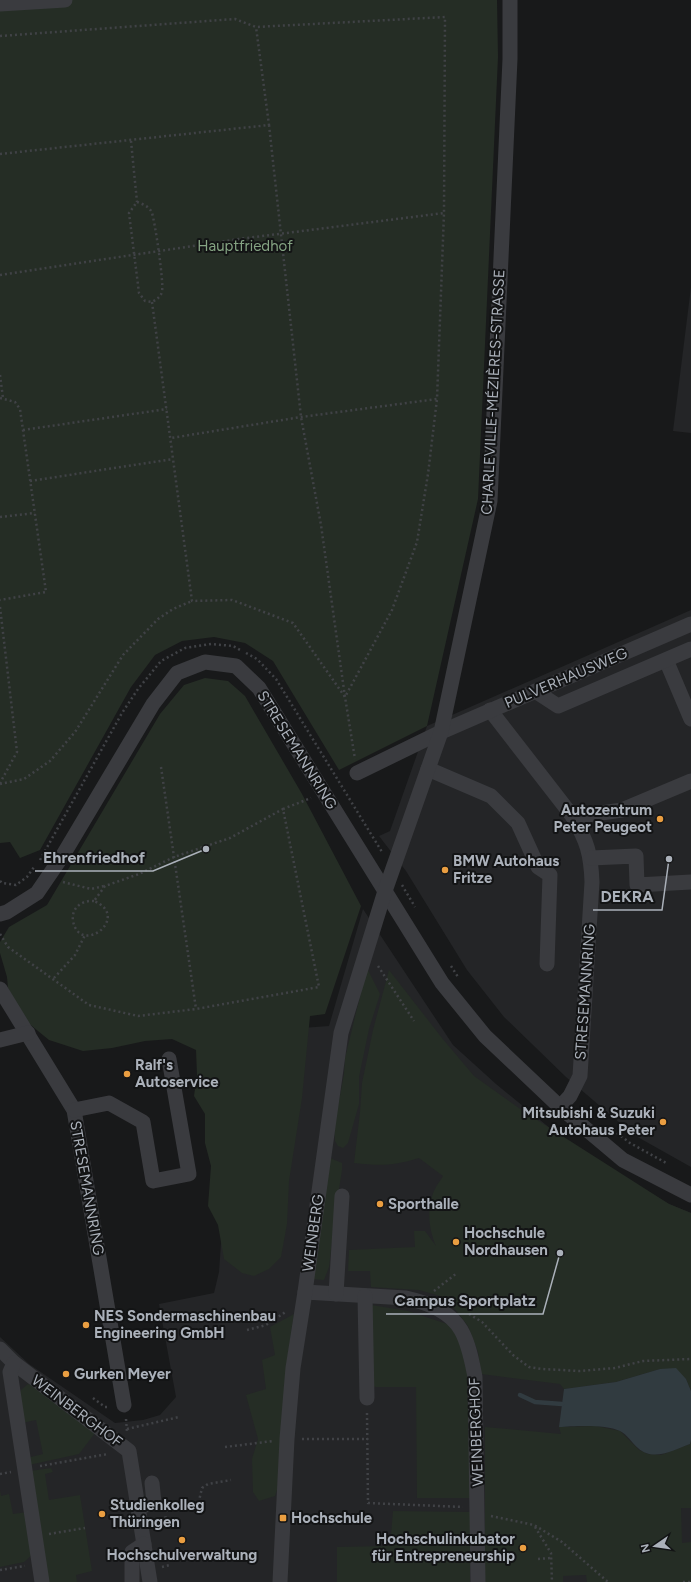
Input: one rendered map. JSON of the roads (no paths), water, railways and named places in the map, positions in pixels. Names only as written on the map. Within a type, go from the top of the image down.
[{"type":"street","points":[[0,4],[66,0]]},
{"type":"street","name":"CHARLEVILLE-MÉZIÈRES-STRASSE","points":[[385,891],[441,732],[490,501],[510,67],[510,0]]},
{"type":"street","name":"PULVERHAUSWEG","points":[[357,773],[490,710],[691,624]]},
{"type":"street","points":[[535,691],[558,706],[691,650]]},
{"type":"street","points":[[666,660],[691,719]]},
{"type":"street","name":"STRESEMANNRING","points":[[0,914],[7,912],[37,893],[63,855],[153,704],[177,673],[205,662],[236,666],[259,688],[442,984],[485,1036],[560,1107],[623,1160],[691,1195]]},
{"type":"street","name":"STRESEMANNRING","points":[[490,710],[573,817],[584,834],[591,858],[592,882],[580,1076],[570,1096],[560,1107]]},
{"type":"street","points":[[428,769],[491,796],[518,823],[538,867],[550,875],[547,964]]},
{"type":"street","points":[[573,817],[622,810],[691,781]]},
{"type":"street","points":[[591,858],[636,856],[637,885],[691,882]]},
{"type":"street","name":"WEINBERG","points":[[280,1582],[292,1368],[304,1296],[341,1033],[385,891]]},
{"type":"street","name":"STRESEMANNRING","points":[[0,989],[74,1110],[124,1405]]},
{"type":"street","points":[[0,1040],[28,1033]]},
{"type":"street","points":[[74,1110],[109,1103],[143,1122],[153,1181],[189,1174],[168,1059]]},
{"type":"street","points":[[336,1294],[342,1196]]},
{"type":"street","name":"WEINBERGHOF","points":[[304,1296],[336,1294],[406,1298],[420,1301],[450,1318],[461,1329],[476,1377],[478,1582]]},
{"type":"street","points":[[365,1296],[367,1398]]},
{"type":"street","name":"WEINBERGHOF","points":[[0,1349],[14,1363],[129,1451],[150,1582]]},
{"type":"street","name":"WEINBERGHOF","points":[[14,1363],[10,1372],[42,1582]]},
{"type":"street","points":[[138,1507],[154,1503],[152,1483]]},
{"type":"street","points":[[132,1582],[132,1552],[144,1544]]},
{"type":"waterway","points":[[520,1395],[535,1402],[562,1404]]},
{"type":"place","name":"Autozentrum Peter Peugeot","points":[[660,819]]},
{"type":"place","name":"Ehrenfriedhof","points":[[206,849]]},
{"type":"place","name":"DEKRA","points":[[669,859]]},
{"type":"place","name":"BMW Autohaus Fritze","points":[[445,870]]},
{"type":"place","name":"Ralf's Autoservice","points":[[127,1074]]},
{"type":"place","name":"Mitsubishi & Suzuki Autohaus Peter","points":[[663,1122]]},
{"type":"place","name":"Sporthalle","points":[[380,1204]]},
{"type":"place","name":"Hochschule Nordhausen","points":[[456,1242]]},
{"type":"place","name":"Campus Sportplatz","points":[[560,1253]]},
{"type":"place","name":"NES Sondermaschinenbau Engineering GmbH","points":[[86,1325]]},
{"type":"place","name":"Gurken Meyer","points":[[66,1374]]},
{"type":"place","name":"Studienkolleg Thüringen","points":[[102,1514]]},
{"type":"place","name":"Hochschule","points":[[283,1518]]},
{"type":"place","name":"Hochschulverwaltung","points":[[182,1540]]},
{"type":"place","name":"Hochschulinkubator für Entrepreneurship","points":[[523,1548]]},
{"type":"park label","name":"Hauptfriedhof","points":[[245,246]]}]
